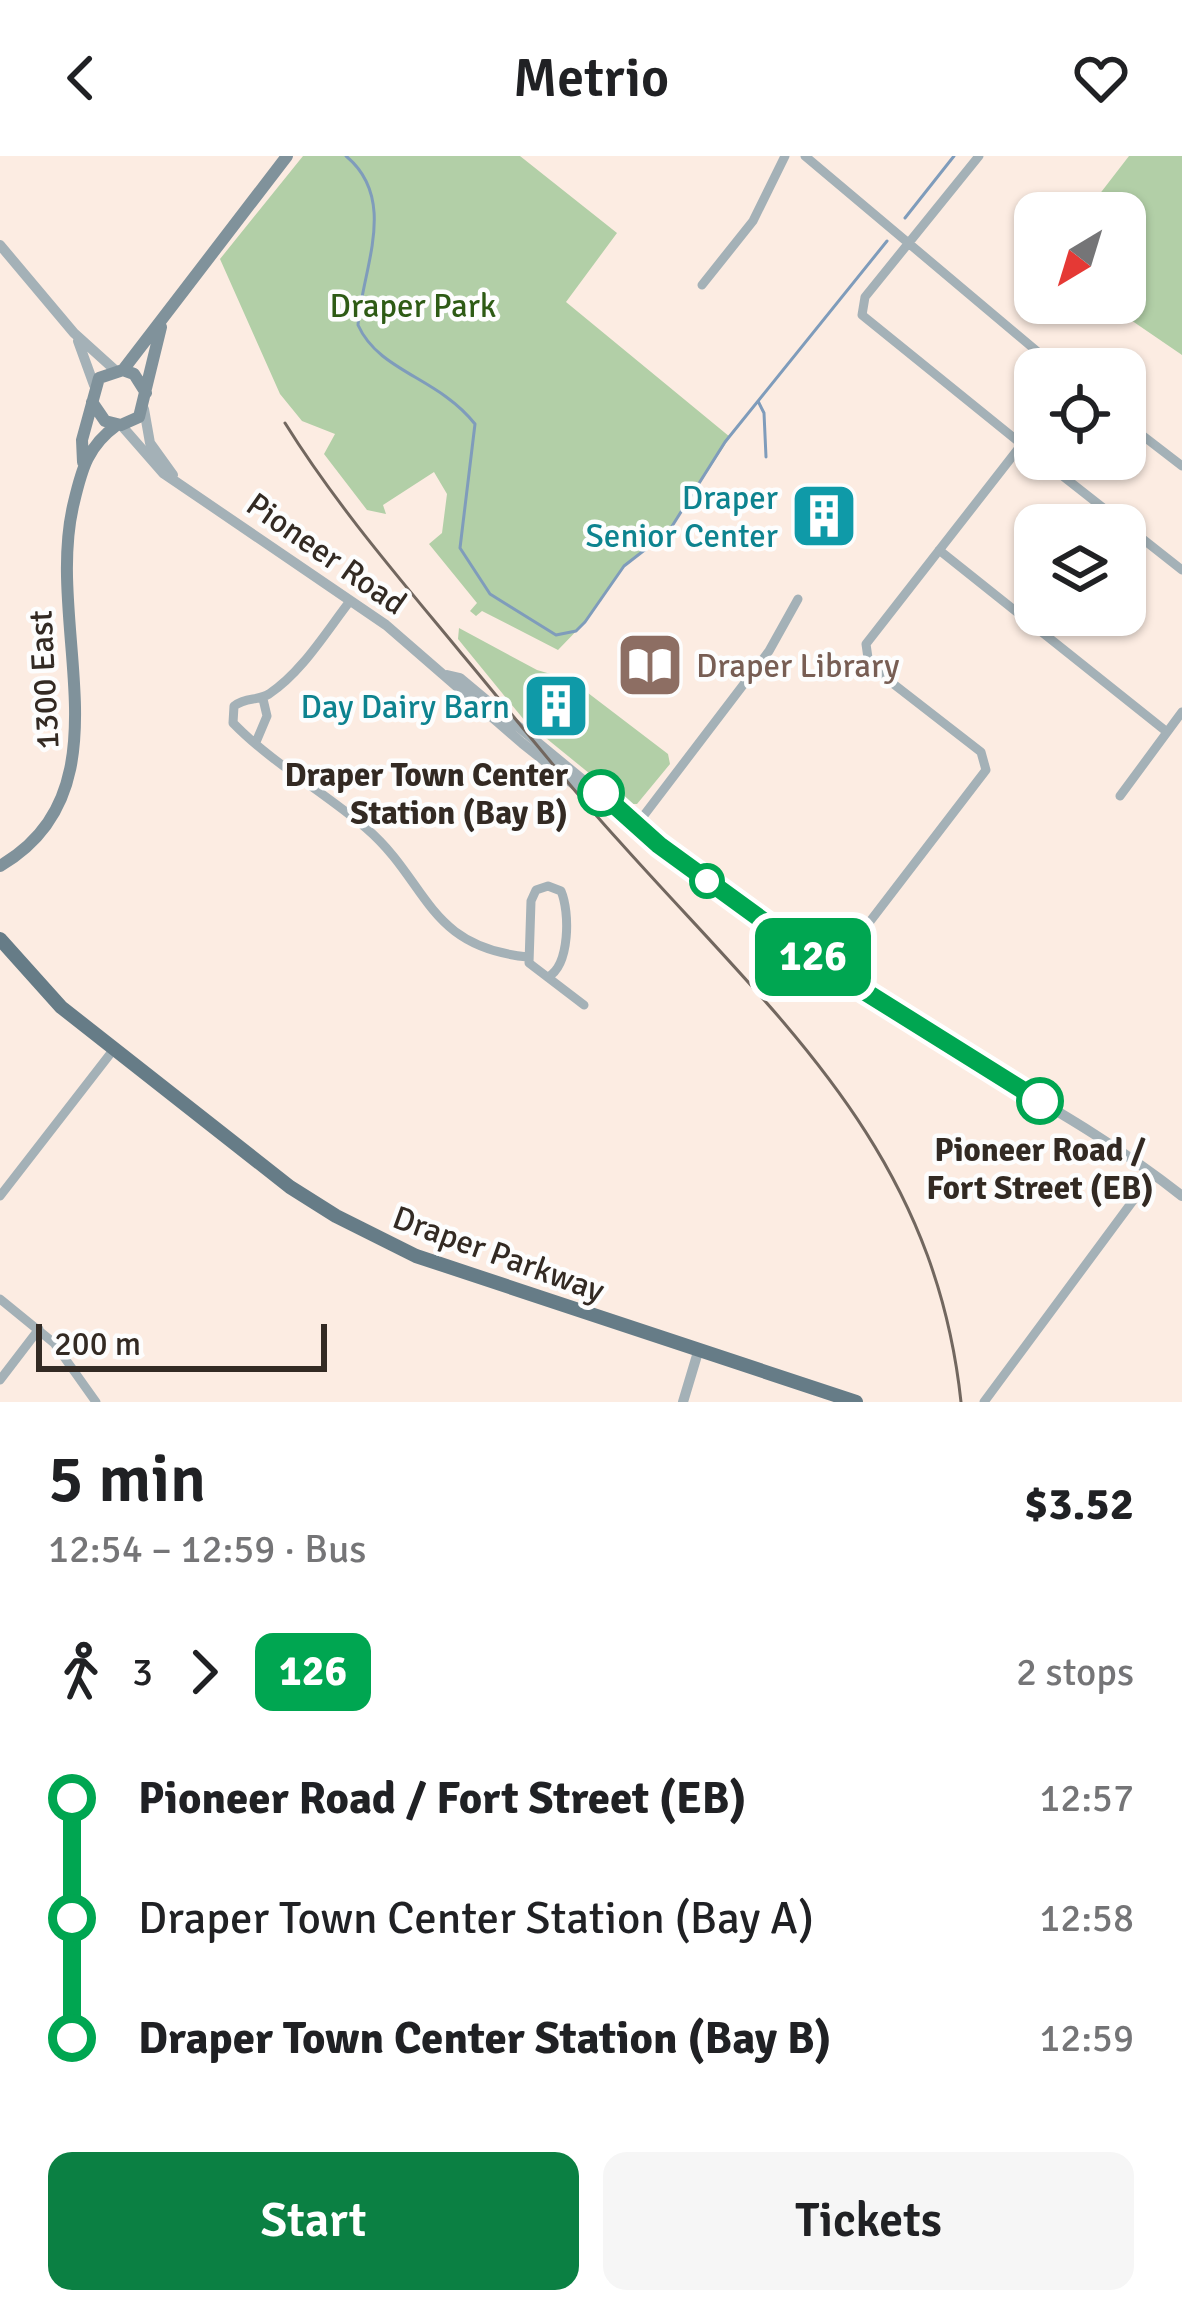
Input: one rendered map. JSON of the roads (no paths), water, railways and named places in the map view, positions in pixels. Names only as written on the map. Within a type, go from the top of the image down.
[{"type":"main road","points":[[164,314],[146,402],[119,425],[96,413],[94,385],[119,370],[287,156]]},
{"type":"main road","points":[[119,370],[143,383],[146,402]]},
{"type":"main road","name":"1300 East","points":[[0,866],[50,826],[75,761],[64,574],[69,520],[92,402]]},
{"type":"main road","name":"1300 East","points":[[83,463],[93,445],[119,425]]},
{"type":"main road","name":"Draper Parkway","points":[[0,939],[36,984],[114,1049],[290,1186],[368,1233],[438,1264],[856,1402]]},
{"type":"street","points":[[702,285],[753,221],[785,156]]},
{"type":"street","points":[[805,156],[1034,348]]},
{"type":"street","points":[[979,156],[865,297],[861,310],[869,324],[1014,438]]},
{"type":"street","points":[[0,245],[74,333],[119,370]]},
{"type":"street","points":[[74,333],[94,385]]},
{"type":"street","name":"Pioneer Road","points":[[146,402],[150,443],[175,478]]},
{"type":"street","name":"Pioneer Road","points":[[119,425],[155,467],[350,601],[447,675],[460,678],[601,793],[635,827],[832,971],[1182,1196]]},
{"type":"street","points":[[1146,438],[1182,466]]},
{"type":"street","points":[[832,971],[986,765],[981,752],[872,668],[864,654],[868,640],[1014,454]]},
{"type":"street","points":[[1067,480],[1098,504]]},
{"type":"street","points":[[1146,542],[1182,570]]},
{"type":"street","points":[[939,550],[1167,731]]},
{"type":"street","points":[[635,827],[770,651],[798,599]]},
{"type":"street","points":[[350,601],[289,677],[263,698],[244,699],[231,711],[237,728],[372,833],[438,919],[482,946],[528,957]]},
{"type":"street","points":[[256,742],[267,716],[263,698]]},
{"type":"street","points":[[1120,796],[1182,712]]},
{"type":"street","points":[[548,977],[563,961],[565,903],[556,887],[542,886],[532,895],[528,957],[534,972],[584,1005]]},
{"type":"street","points":[[0,1196],[114,1049]]},
{"type":"street","points":[[984,1402],[1152,1175]]},
{"type":"street","points":[[0,1299],[39,1329],[96,1402]]},
{"type":"street","points":[[0,1380],[39,1329]]},
{"type":"street","points":[[683,1402],[698,1352]]},
{"type":"waterway","points":[[346,156],[362,174],[374,214],[358,325],[380,354],[444,395],[475,424],[460,548],[490,594],[556,635],[576,631],[624,566],[669,531],[725,442],[887,241]]},
{"type":"waterway","points":[[905,218],[954,156]]},
{"type":"waterway","points":[[758,401],[764,413],[766,457]]},
{"type":"tram line","points":[[285,423],[369,541],[539,748],[736,968],[840,1093],[883,1160],[919,1233],[945,1313],[961,1402]]},
{"type":"place","name":"Draper Senior Center","points":[[824,516]]},
{"type":"place","name":"Draper Library","points":[[650,665]]},
{"type":"place","name":"Day Dairy Barn","points":[[556,706]]},
{"type":"place","name":"Draper Town Center Station (Bay B)","points":[[601,793]]},
{"type":"place","name":"Pioneer Road / Fort Street (EB)","points":[[1040,1101]]},
{"type":"park label","name":"Draper Park","points":[[413,305]]}]
